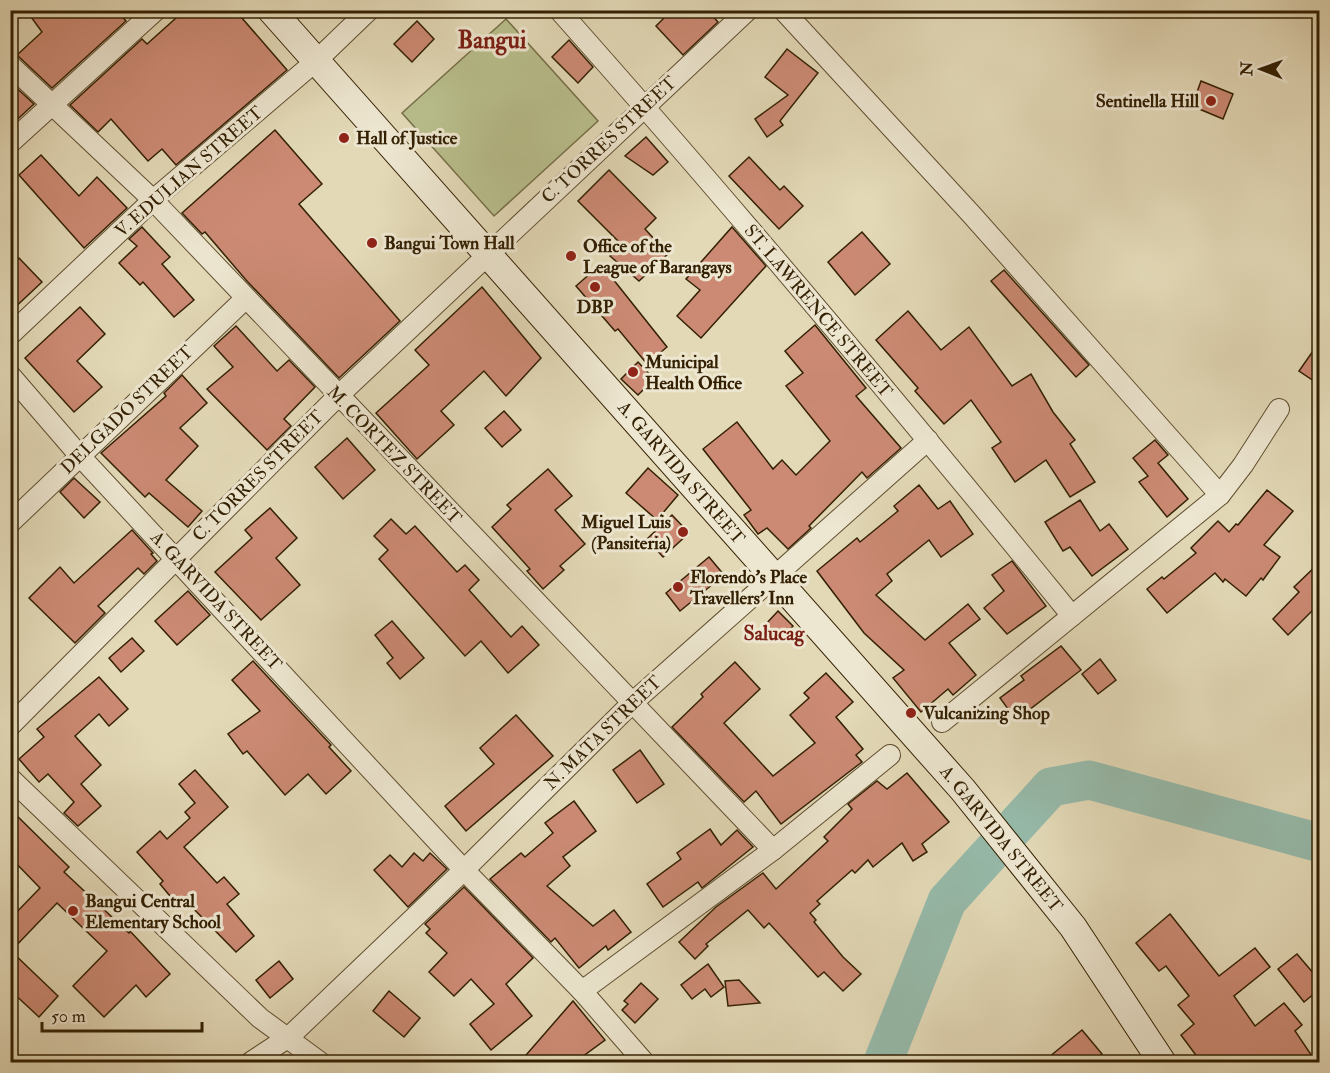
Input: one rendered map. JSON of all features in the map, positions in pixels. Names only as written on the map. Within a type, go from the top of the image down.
[{"type":"main road","name":"A. GARVIDA STREET","points":[[271,10],[963,790],[1073,927],[1162,1062]]},
{"type":"street","points":[[10,142],[156,10]]},
{"type":"street","name":"V. EDULIAN STREET","points":[[10,335],[153,200],[316,61],[369,10]]},
{"type":"street","name":"ST. LAWRENCE STREET","points":[[559,10],[646,108],[928,440],[1072,616]]},
{"type":"street","name":"C. TORRES STREET","points":[[10,726],[338,396],[487,253],[646,108],[748,10]]},
{"type":"street","points":[[783,10],[972,215],[1220,495]]},
{"type":"street","name":"M. CORTEZ STREET","points":[[10,65],[54,104],[153,200],[631,704],[773,850]]},
{"type":"street","name":"DELGADO STREET","points":[[10,523],[245,298]]},
{"type":"street","name":"A. GARVIDA STREET","points":[[10,375],[79,455],[465,870],[582,991],[644,1062]]},
{"type":"street","points":[[942,722],[1220,495],[1243,465],[1279,409]]},
{"type":"street","name":"N. MATA STREET","points":[[251,1062],[289,1037],[465,870],[631,704],[928,440]]},
{"type":"street","points":[[582,991],[773,850],[891,755]]},
{"type":"street","points":[[10,778],[260,1018],[289,1037],[320,1062]]},
{"type":"green space","points":[[506,19],[598,121],[494,216],[402,113]]},
{"type":"building","points":[[26,10],[116,10],[126,21],[52,88],[17,55],[42,32]]},
{"type":"building","points":[[185,10],[235,10],[287,70],[176,165],[162,149],[148,161],[111,119],[98,132],[70,105],[142,39],[147,44]]},
{"type":"building","points":[[672,10],[707,10],[718,22],[683,55],[656,26]]},
{"type":"building","points":[[417,21],[434,39],[412,62],[394,44]]},
{"type":"building","points":[[569,40],[593,67],[578,83],[552,57]]},
{"type":"building","points":[[787,49],[818,73],[780,121],[783,125],[767,137],[755,119],[788,95],[765,77]]},
{"type":"building","points":[[1201,81],[1233,94],[1223,119],[1192,106]]},
{"type":"building","points":[[10,82],[34,104],[10,126]]},
{"type":"building","points":[[275,130],[322,184],[299,204],[400,321],[339,378],[246,280],[205,232],[202,234],[182,213]]},
{"type":"building","points":[[646,137],[668,162],[653,175],[625,156]]},
{"type":"building","points":[[41,155],[79,196],[97,177],[127,208],[84,248],[19,175]]},
{"type":"building","points":[[749,157],[780,190],[784,186],[803,206],[779,229],[729,176]]},
{"type":"building","points":[[609,170],[656,218],[645,229],[668,254],[639,281],[610,256],[622,245],[578,201]]},
{"type":"building","points":[[142,227],[170,257],[162,264],[194,300],[174,317],[143,282],[140,285],[119,263],[137,246],[129,239]]},
{"type":"building","points":[[732,227],[766,266],[701,338],[677,316],[700,290],[686,279]]},
{"type":"building","points":[[862,232],[890,264],[855,295],[828,262]]},
{"type":"building","points":[[19,258],[42,282],[10,312],[10,267]]},
{"type":"building","points":[[601,264],[667,347],[647,364],[618,329],[615,331],[576,286]]},
{"type":"building","points":[[1004,270],[1089,365],[1076,377],[991,281]]},
{"type":"building","points":[[482,287],[541,358],[506,396],[484,371],[441,411],[454,425],[417,459],[376,413],[429,365],[415,350]]},
{"type":"building","points":[[80,307],[105,334],[77,361],[102,387],[74,412],[25,358]]},
{"type":"building","points":[[908,311],[941,350],[969,327],[1012,386],[1031,374],[1053,412],[1075,440],[1070,444],[1095,482],[1070,497],[1046,460],[1015,482],[992,448],[1001,442],[971,400],[944,424],[915,391],[918,388],[876,340]]},
{"type":"building","points":[[815,325],[866,388],[856,396],[901,448],[867,478],[862,472],[809,526],[811,528],[788,549],[767,528],[758,534],[744,515],[751,510],[703,449],[737,422],[773,469],[782,460],[796,475],[830,441],[786,386],[803,373],[785,351]]},
{"type":"building","points":[[236,326],[277,371],[289,360],[315,387],[284,419],[291,426],[267,450],[207,389],[233,367],[214,346]]},
{"type":"building","points":[[1320,341],[1320,385],[1299,371]]},
{"type":"building","points":[[638,362],[654,379],[638,395],[621,379]]},
{"type":"building","points":[[182,375],[207,403],[180,428],[198,446],[166,480],[202,511],[188,527],[149,493],[145,497],[101,453],[166,396],[164,393]]},
{"type":"building","points":[[504,411],[521,430],[502,447],[485,428]]},
{"type":"building","points":[[347,438],[375,470],[343,499],[315,467]]},
{"type":"building","points":[[1155,440],[1168,455],[1158,463],[1188,499],[1167,517],[1139,482],[1148,476],[1133,458]]},
{"type":"building","points":[[648,468],[678,495],[657,520],[626,493]]},
{"type":"building","points":[[548,469],[572,496],[555,510],[585,544],[560,566],[564,570],[543,589],[527,571],[530,569],[492,527],[511,509],[507,505]]},
{"type":"building","points":[[74,478],[100,502],[84,518],[60,492]]},
{"type":"building","points":[[919,485],[938,509],[950,501],[973,534],[941,557],[929,540],[887,574],[892,581],[876,595],[925,640],[968,604],[980,619],[949,643],[976,675],[953,695],[948,689],[921,712],[893,678],[904,670],[864,633],[817,571],[857,538],[860,542],[898,511],[894,506]]},
{"type":"building","points":[[1267,490],[1293,511],[1264,545],[1280,557],[1263,580],[1261,578],[1246,596],[1225,579],[1223,582],[1215,573],[1167,613],[1147,589],[1162,577],[1164,579],[1196,553],[1191,548],[1218,521],[1229,532],[1236,524],[1238,525]]},
{"type":"building","points":[[1080,500],[1100,531],[1109,524],[1128,549],[1092,576],[1070,547],[1063,551],[1045,522]]},
{"type":"building","points":[[270,508],[297,538],[276,558],[300,585],[261,620],[215,572],[252,538],[245,530]]},
{"type":"building","points":[[672,515],[689,533],[663,557],[647,539]]},
{"type":"building","points":[[391,519],[406,534],[415,526],[457,572],[465,565],[479,580],[469,590],[511,637],[522,626],[539,645],[508,673],[481,641],[465,656],[379,559],[388,550],[374,536]]},
{"type":"building","points":[[132,530],[153,553],[151,554],[157,561],[144,574],[138,568],[98,606],[105,613],[75,643],[29,598],[60,567],[74,583]]},
{"type":"building","points":[[709,557],[724,575],[680,611],[666,593]]},
{"type":"building","points":[[1012,561],[1046,606],[1007,634],[984,608],[1004,591],[992,575]]},
{"type":"building","points":[[1320,562],[1320,603],[1288,635],[1273,619],[1299,592],[1294,587]]},
{"type":"building","points":[[188,591],[210,615],[177,645],[155,621]]},
{"type":"building","points":[[778,611],[793,626],[780,640],[765,625]]},
{"type":"building","points":[[392,621],[424,658],[400,679],[387,663],[393,658],[375,635]]},
{"type":"building","points":[[132,638],[144,651],[121,672],[109,658]]},
{"type":"building","points":[[1061,646],[1081,670],[1016,720],[1000,698],[1024,680],[1021,676]]},
{"type":"building","points":[[1100,659],[1116,680],[1098,694],[1082,674]]},
{"type":"building","points":[[253,661],[331,745],[329,747],[351,771],[326,794],[308,774],[285,795],[247,751],[243,754],[228,734],[260,711],[232,680]]},
{"type":"building","points":[[735,662],[760,689],[724,723],[773,776],[815,743],[790,715],[809,698],[804,693],[826,673],[853,702],[836,717],[863,749],[856,755],[862,762],[781,824],[756,791],[744,802],[672,727],[703,697],[701,694]]},
{"type":"building","points":[[99,677],[128,709],[109,726],[99,714],[75,736],[101,765],[81,784],[101,806],[78,826],[64,813],[74,802],[48,774],[39,782],[19,759],[44,737],[37,729]]},
{"type":"building","points":[[516,715],[553,756],[466,831],[445,806],[494,764],[480,748]]},
{"type":"building","points":[[640,750],[664,784],[637,803],[613,770]]},
{"type":"building","points":[[195,770],[228,807],[184,847],[217,883],[224,877],[239,894],[227,904],[254,936],[236,952],[187,902],[180,908],[160,884],[163,881],[137,852],[160,831],[167,839],[190,818],[185,812],[195,803],[179,784]]},
{"type":"building","points":[[907,773],[949,822],[922,844],[927,852],[913,861],[902,843],[873,867],[868,860],[855,873],[852,870],[817,901],[820,904],[810,913],[816,920],[814,922],[843,957],[861,974],[843,991],[824,972],[818,977],[769,923],[764,928],[748,910],[706,944],[708,946],[695,959],[679,942],[716,907],[763,873],[776,889],[828,841],[824,837],[852,809],[848,804],[877,781],[887,789]]},
{"type":"building","points":[[574,801],[596,831],[563,857],[570,866],[547,886],[593,926],[614,910],[631,932],[608,950],[606,946],[579,968],[555,938],[551,942],[490,879],[521,853],[525,857],[553,833],[545,823]]},
{"type":"building","points":[[10,809],[69,867],[64,872],[129,933],[130,931],[170,974],[146,997],[136,985],[104,1017],[73,986],[107,951],[57,903],[11,951],[58,996],[39,1017],[10,990],[10,919],[40,888],[10,857]]},
{"type":"building","points":[[710,829],[721,845],[737,830],[753,847],[702,888],[698,882],[663,907],[647,884],[681,859],[677,853]]},
{"type":"building","points":[[414,853],[423,861],[430,853],[447,869],[408,907],[374,870],[390,855],[402,867]]},
{"type":"building","points":[[464,887],[533,958],[506,984],[532,1016],[491,1050],[470,1024],[494,1004],[471,979],[454,996],[429,972],[447,953],[426,933],[430,929],[425,924]]},
{"type":"building","points":[[1170,914],[1219,976],[1255,948],[1270,967],[1234,996],[1255,1026],[1284,1003],[1302,1025],[1295,1031],[1316,1062],[1201,1062],[1181,1035],[1194,1024],[1178,1005],[1189,996],[1166,966],[1159,971],[1136,943]]},
{"type":"building","points":[[1297,954],[1320,981],[1320,989],[1304,1002],[1278,969]]},
{"type":"building","points":[[279,961],[293,979],[270,998],[256,980]]},
{"type":"building","points":[[708,964],[724,987],[711,997],[705,989],[692,999],[681,985]]},
{"type":"building","points":[[739,980],[760,1003],[728,1006],[725,981]]},
{"type":"building","points":[[641,983],[658,999],[635,1023],[622,1010],[628,1004],[624,1001]]},
{"type":"building","points":[[389,991],[420,1018],[404,1037],[373,1011]]},
{"type":"building","points":[[573,1001],[605,1040],[575,1062],[520,1062]]},
{"type":"building","points":[[1082,1030],[1102,1054],[1093,1062],[1043,1062]]},
{"type":"waterway","points":[[883,1062],[947,901],[1051,787],[1089,780],[1320,843]]},
{"type":"place","name":"Sentinella Hill","points":[[1211,101]]},
{"type":"place","name":"Hall of Justice","points":[[344,138]]},
{"type":"place","name":"Bangui Town Hall","points":[[372,243]]},
{"type":"place","name":"Office of the League of Barangays","points":[[571,256]]},
{"type":"place","name":"DBP","points":[[595,287]]},
{"type":"place","name":"Municipal Health Office","points":[[633,372]]},
{"type":"place","name":"Miguel Luis (Pansiteria)","points":[[683,532]]},
{"type":"place","name":"Florendo's Place Travellers' Inn","points":[[678,587]]},
{"type":"place","name":"Vulcanizing Shop","points":[[911,713]]},
{"type":"place","name":"Bangui Central Elementary School","points":[[73,911]]},
{"type":"district","name":"Bangui","points":[[492,40]]},
{"type":"district","name":"Salucag","points":[[774,633]]}]
